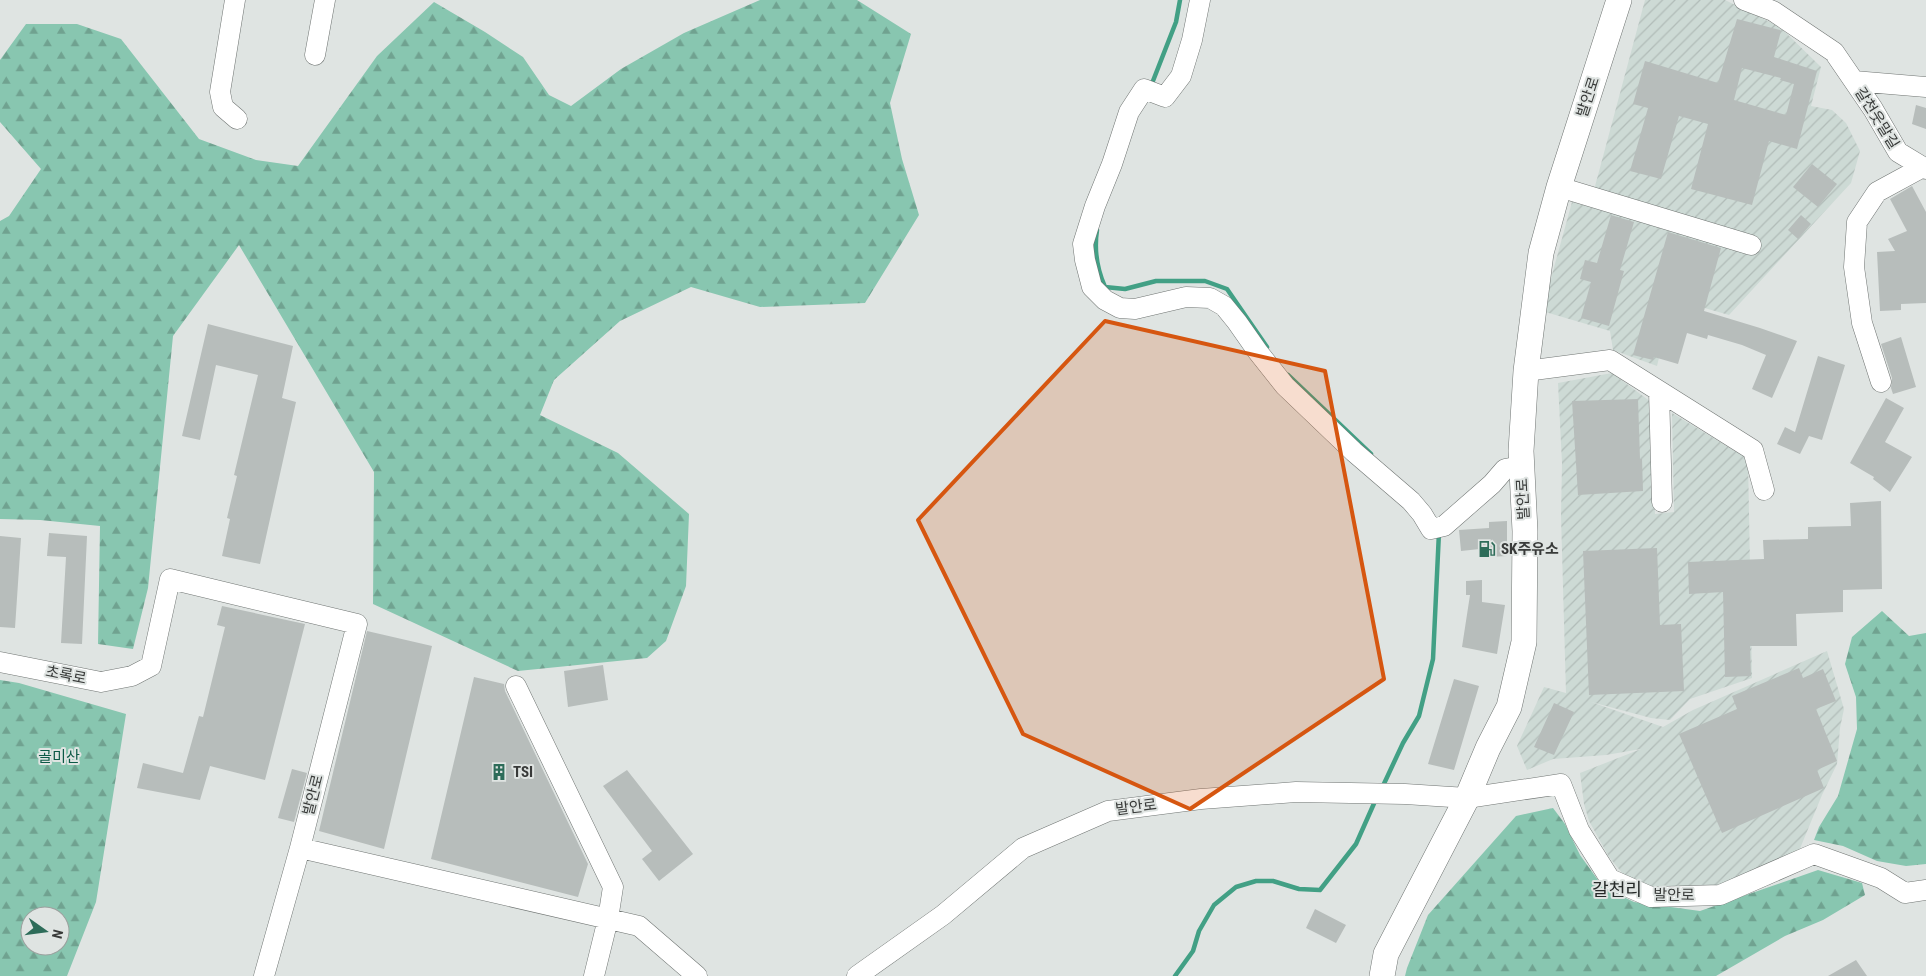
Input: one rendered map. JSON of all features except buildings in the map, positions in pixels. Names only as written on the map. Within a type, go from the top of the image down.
[{"type":"main road","name":"발안로","points":[[1382,976],[1386,954],[1467,798],[1508,707],[1524,642],[1525,531],[1521,451],[1526,371],[1541,252],[1559,187],[1619,0]]},
{"type":"street","points":[[235,0],[220,92],[223,107],[237,119]]},
{"type":"street","points":[[315,55],[325,0]]},
{"type":"street","points":[[1200,0],[1192,40],[1180,76],[1165,97],[1144,88],[1129,112],[1083,244],[1092,287],[1105,300],[1120,308],[1135,309],[1186,296],[1210,298],[1224,306],[1285,386],[1437,527],[1492,484],[1505,469],[1521,466]]},
{"type":"street","name":"갈천웃말길","points":[[1744,0],[1773,11],[1834,52],[1873,109],[1898,152],[1925,168]]},
{"type":"street","name":"갈천웃말길","points":[[1854,81],[1926,87]]},
{"type":"street","points":[[1881,382],[1862,323],[1854,267],[1857,222],[1877,192],[1925,168]]},
{"type":"street","points":[[1559,187],[1751,245]]},
{"type":"street","points":[[1526,371],[1610,360],[1753,450],[1764,490]]},
{"type":"street","points":[[1659,391],[1662,502]]},
{"type":"street","name":"발안로","points":[[132,676],[151,666],[170,579],[357,624],[300,848]]},
{"type":"street","name":"초록로","points":[[0,662],[101,682],[132,676]]},
{"type":"street","points":[[516,686],[613,887],[608,919],[594,976]]},
{"type":"street","name":"발안로","points":[[857,976],[943,915],[1023,848],[1108,811],[1202,799],[1296,792],[1404,794],[1467,798],[1561,784],[1579,830],[1610,879],[1651,897],[1720,895],[1814,854],[1881,878],[1905,893],[1926,890]]},
{"type":"street","points":[[264,976],[300,848],[639,926],[697,976]]},
{"type":"highlighted area","points":[[1105,321],[1325,371],[1384,679],[1190,809],[1023,734],[918,520]]},
{"type":"shaded area","points":[[1645,0],[1725,0],[1780,27],[1821,67],[1811,106],[1832,110],[1846,123],[1860,151],[1851,183],[1729,315],[1673,299],[1657,366],[1613,350],[1610,331],[1542,311],[1572,202],[1640,221],[1594,190]]},
{"type":"shaded area","points":[[1612,373],[1651,402],[1655,514],[1674,512],[1672,413],[1748,459],[1752,678],[1690,699],[1670,720],[1651,718],[1591,702],[1663,727],[1693,710],[1827,651],[1844,709],[1840,728],[1837,764],[1799,851],[1742,879],[1712,887],[1649,888],[1623,874],[1609,857],[1589,821],[1584,804],[1580,773],[1641,749],[1606,755],[1553,759],[1527,770],[1517,746],[1544,687],[1566,693],[1561,516],[1562,463],[1558,383]]},
{"type":"green space","points":[[760,0],[857,0],[911,34],[890,103],[902,159],[919,215],[865,303],[760,307],[691,287],[620,321],[554,380],[540,415],[618,453],[689,514],[686,586],[666,641],[647,658],[518,671],[373,604],[374,472],[239,245],[173,336],[148,588],[133,649],[98,644],[100,526],[40,520],[0,519],[0,221],[9,216],[41,169],[0,122],[0,60],[26,24],[77,24],[121,39],[199,139],[256,160],[298,166],[377,56],[434,2],[523,57],[549,95],[571,106],[621,69],[684,33]]},
{"type":"green space","points":[[1882,611],[1909,636],[1926,633],[1926,864],[1906,866],[1877,861],[1843,846],[1814,840],[1819,827],[1838,796],[1857,729],[1856,697],[1845,664],[1852,637]]},
{"type":"green space","name":"골미산","points":[[0,680],[19,683],[126,714],[96,902],[67,976],[0,976]]},
{"type":"green space","points":[[1553,808],[1565,824],[1580,855],[1603,887],[1634,902],[1700,911],[1818,870],[1862,883],[1865,895],[1823,920],[1785,936],[1716,976],[1405,976],[1428,915],[1516,816]]},
{"type":"waterway","points":[[1151,86],[1176,22],[1180,0]]},
{"type":"waterway","points":[[1097,230],[1097,259],[1105,287],[1125,289],[1156,281],[1205,281],[1227,289],[1267,347]]},
{"type":"waterway","points":[[1288,375],[1371,454]]},
{"type":"waterway","points":[[1382,788],[1403,743],[1419,716],[1433,659],[1439,532]]},
{"type":"waterway","points":[[1175,976],[1193,951],[1199,931],[1214,905],[1236,887],[1256,881],[1273,881],[1299,889],[1320,890],[1356,844],[1376,799]]},
{"type":"place","name":"SK주유소","points":[[1487,549]]},
{"type":"place","name":"TSI","points":[[499,772]]},
{"type":"district","name":"갈천리","points":[[1617,889]]}]
